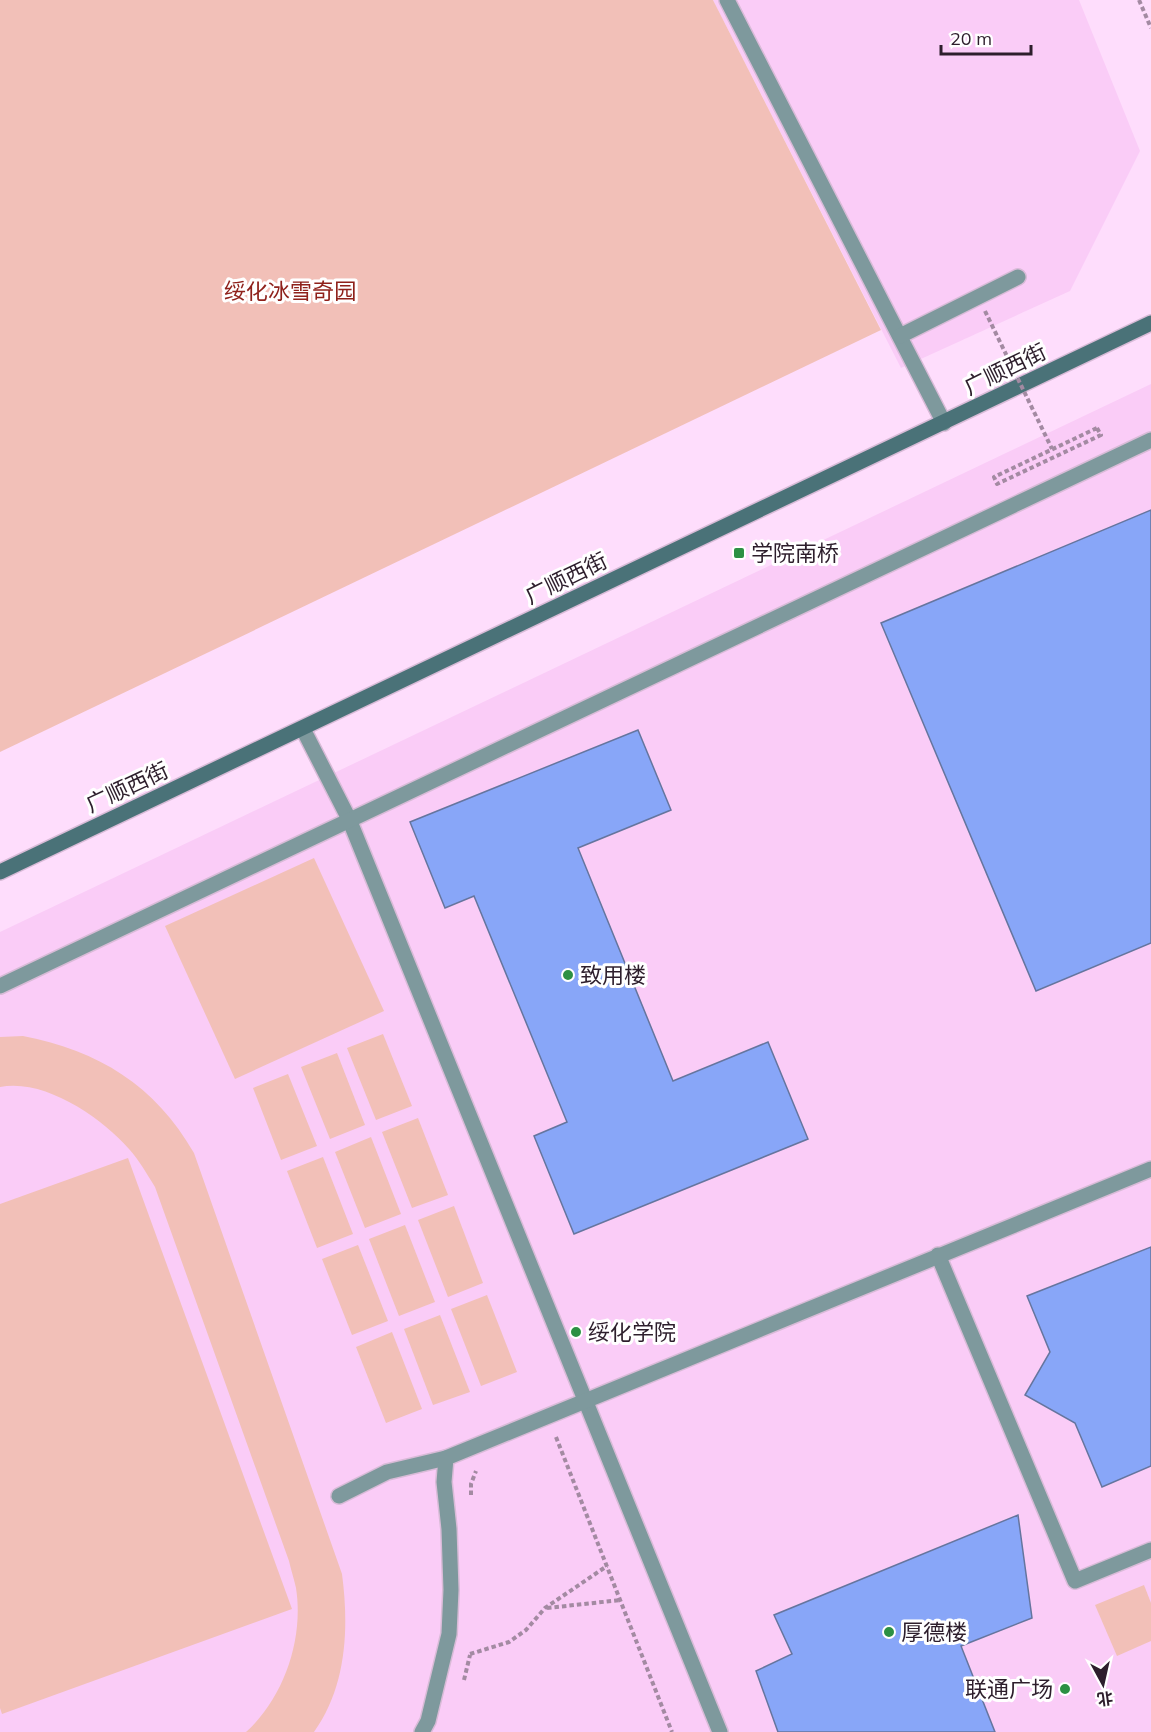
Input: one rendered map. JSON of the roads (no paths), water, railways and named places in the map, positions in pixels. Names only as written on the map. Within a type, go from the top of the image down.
[{"type":"main road","name":"广顺西街","points":[[0,872],[1151,323]]},
{"type":"lane","points":[[727,0],[944,423]]},
{"type":"lane","points":[[900,336],[1018,277]]},
{"type":"lane","points":[[0,986],[1151,440]]},
{"type":"lane","points":[[303,729],[349,819],[720,1732]]},
{"type":"lane","points":[[339,1496],[387,1472],[446,1458],[1151,1169]]},
{"type":"lane","points":[[938,1255],[1076,1581],[1151,1550]]},
{"type":"lane","points":[[422,1732],[428,1721],[449,1634],[451,1590],[449,1529],[444,1482],[446,1458]]},
{"type":"place","name":"学院南桥","points":[[739,553]]},
{"type":"place","name":"致用楼","points":[[568,975]]},
{"type":"place","name":"绥化学院","points":[[576,1332]]},
{"type":"place","name":"厚德楼","points":[[889,1632]]},
{"type":"place","name":"联通广场","points":[[1065,1689]]},
{"type":"park label","name":"绥化冰雪奇园","points":[[290,291]]}]
